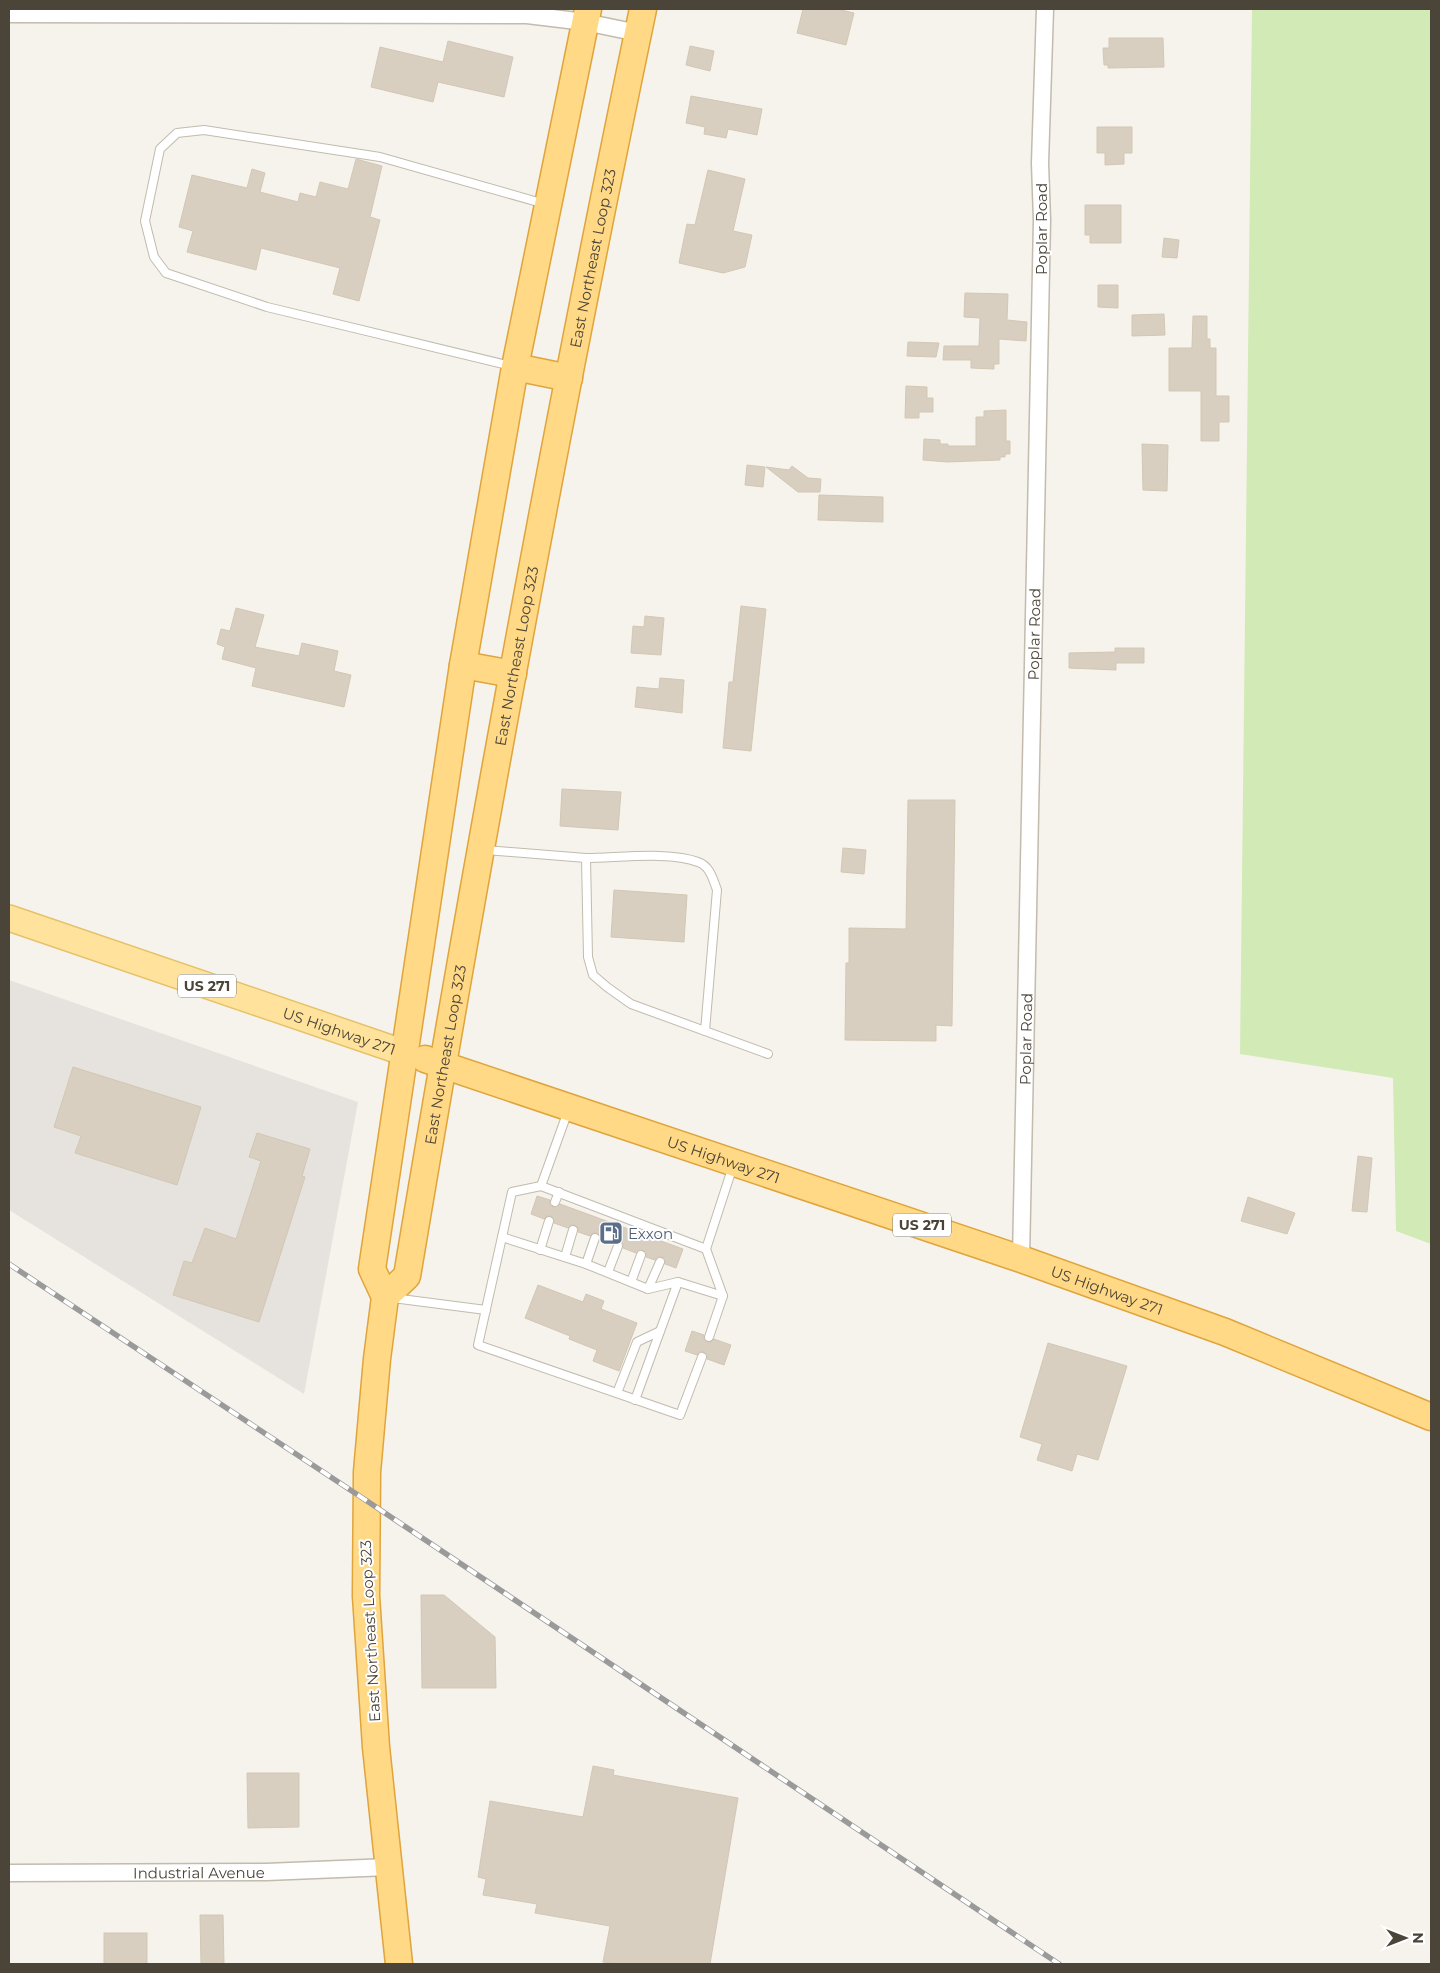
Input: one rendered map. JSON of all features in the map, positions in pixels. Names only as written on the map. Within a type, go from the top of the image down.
[{"type":"highway","points":[[385,1297],[372,1269],[463,664],[516,367],[586,15]]},
{"type":"highway","name":"East Northeast Loop 323","points":[[399,1964],[375,1727],[368,1631],[366,1563],[370,1440],[377,1358],[385,1297],[407,1276],[442,1064],[513,674],[569,378],[640,21]]},
{"type":"highway","points":[[516,367],[569,378]]},
{"type":"highway","points":[[463,664],[513,674]]},
{"type":"highway","name":"US Highway 271","points":[[405,1053],[1021,1259],[1225,1332],[1431,1417]]},
{"type":"main road","name":"US Highway 271","points":[[9,918],[405,1053]]},
{"type":"street","name":"Poplar Road","points":[[1021,1259],[1035,628],[1042,220],[1040,163],[1045,9]]},
{"type":"street","points":[[9,14],[586,15],[640,21]]},
{"type":"street","name":"Industrial Avenue","points":[[9,1873],[266,1872],[389,1867]]},
{"type":"lane","points":[[516,367],[267,307],[166,274],[154,257],[145,221],[160,149],[177,133],[204,130],[380,157],[548,204]]},
{"type":"lane","points":[[481,850],[586,858],[668,856],[699,862],[711,873],[717,890],[705,1031]]},
{"type":"lane","points":[[586,858],[588,957],[593,976],[631,1004],[768,1054]]},
{"type":"lane","points":[[541,1186],[570,1107]]},
{"type":"lane","points":[[709,1337],[723,1296],[706,1249],[734,1162]]},
{"type":"lane","points":[[702,1357],[680,1415],[478,1345],[512,1192],[541,1186],[629,1219],[649,1232],[669,1235],[706,1249]]},
{"type":"lane","points":[[555,1202],[558,1192]]},
{"type":"lane","points":[[580,1211],[583,1202]]},
{"type":"lane","points":[[601,1219],[604,1210]]},
{"type":"lane","points":[[626,1228],[629,1219]]},
{"type":"lane","points":[[540,1250],[548,1221]]},
{"type":"lane","points":[[565,1257],[574,1230]]},
{"type":"lane","points":[[666,1243],[669,1235]]},
{"type":"lane","points":[[502,1237],[586,1264],[648,1289],[678,1282],[723,1296]]},
{"type":"lane","points":[[586,1264],[594,1238]]},
{"type":"lane","points":[[608,1272],[618,1246]]},
{"type":"lane","points":[[631,1282],[641,1255]]},
{"type":"lane","points":[[648,1289],[660,1262]]},
{"type":"lane","points":[[635,1400],[678,1282]]},
{"type":"lane","points":[[385,1297],[486,1310]]},
{"type":"lane","points":[[617,1393],[637,1342],[660,1331]]},
{"type":"shaded area","points":[[9,980],[358,1102],[304,1394],[9,1210]]},
{"type":"green space","points":[[1252,9],[1431,9],[1431,1244],[1396,1231],[1393,1078],[1240,1054]]},
{"type":"building","points":[[803,9],[837,9],[854,13],[846,45],[797,33]]},
{"type":"building","points":[[1109,38],[1163,38],[1164,67],[1108,68],[1108,65],[1104,65],[1103,48],[1109,48]]},
{"type":"building","points":[[448,41],[513,57],[504,97],[438,82],[433,102],[371,87],[380,47],[443,62]]},
{"type":"building","points":[[690,46],[714,51],[710,71],[686,65]]},
{"type":"building","points":[[691,96],[762,109],[757,135],[728,129],[726,138],[704,134],[705,127],[686,123]]},
{"type":"building","points":[[1097,127],[1132,127],[1132,153],[1124,153],[1124,164],[1105,165],[1105,153],[1097,153]]},
{"type":"building","points":[[356,159],[382,166],[370,217],[380,220],[359,301],[333,294],[340,268],[261,248],[256,270],[187,252],[193,231],[179,227],[192,175],[247,188],[252,169],[265,173],[260,192],[298,202],[300,193],[316,197],[320,182],[348,189]]},
{"type":"building","points":[[708,170],[745,179],[733,231],[752,235],[745,267],[723,273],[679,263],[687,224],[695,225]]},
{"type":"building","points":[[1085,205],[1121,205],[1121,243],[1090,243],[1090,235],[1085,235]]},
{"type":"building","points":[[1164,238],[1179,240],[1177,258],[1162,257]]},
{"type":"building","points":[[1098,285],[1118,285],[1118,308],[1098,307]]},
{"type":"building","points":[[965,293],[1008,294],[1007,320],[1027,322],[1026,341],[999,339],[999,364],[994,364],[994,369],[971,368],[971,360],[943,360],[944,346],[979,346],[980,318],[964,317]]},
{"type":"building","points":[[1164,314],[1165,335],[1132,336],[1132,315]]},
{"type":"building","points":[[1193,316],[1207,316],[1207,339],[1210,339],[1210,348],[1216,348],[1216,396],[1229,396],[1229,422],[1219,422],[1219,441],[1201,441],[1201,391],[1169,391],[1169,348],[1192,348]]},
{"type":"building","points":[[908,342],[939,343],[936,357],[907,356]]},
{"type":"building","points":[[906,386],[927,387],[927,398],[933,398],[933,412],[919,412],[919,418],[905,418]]},
{"type":"building","points":[[1006,410],[1006,441],[1010,441],[1010,454],[1000,457],[1000,460],[947,462],[923,460],[924,439],[940,440],[940,444],[948,444],[948,446],[976,446],[976,417],[984,417],[984,411]]},
{"type":"building","points":[[1142,444],[1168,445],[1167,491],[1143,490]]},
{"type":"building","points":[[747,465],[765,467],[763,487],[745,485]]},
{"type":"building","points":[[792,466],[808,478],[821,479],[820,492],[798,492],[766,467],[789,470]]},
{"type":"building","points":[[819,495],[883,497],[883,522],[818,520]]},
{"type":"building","points":[[741,606],[766,609],[751,751],[723,748],[729,682],[733,682]]},
{"type":"building","points":[[236,608],[264,615],[255,647],[299,656],[302,643],[338,651],[334,671],[351,675],[344,707],[252,686],[256,668],[222,659],[225,647],[217,644],[221,629],[230,631]]},
{"type":"building","points":[[645,616],[664,618],[661,655],[631,653],[633,626],[644,627]]},
{"type":"building","points":[[1115,648],[1144,648],[1144,663],[1116,663],[1116,670],[1069,668],[1069,653],[1115,652]]},
{"type":"building","points":[[660,678],[684,680],[682,713],[635,707],[637,687],[659,689]]},
{"type":"building","points":[[562,789],[621,792],[618,830],[560,826]]},
{"type":"building","points":[[908,800],[955,800],[952,1026],[936,1025],[936,1041],[845,1040],[846,963],[849,963],[849,928],[906,929]]},
{"type":"building","points":[[843,848],[866,850],[864,874],[841,872]]},
{"type":"building","points":[[614,890],[687,895],[684,942],[611,937]]},
{"type":"building","points":[[73,1067],[201,1107],[177,1185],[75,1153],[81,1136],[54,1127]]},
{"type":"building","points":[[257,1133],[310,1149],[302,1176],[305,1177],[259,1322],[173,1295],[184,1261],[192,1263],[205,1228],[236,1239],[261,1161],[249,1157]]},
{"type":"building","points":[[1358,1156],[1372,1158],[1367,1212],[1352,1211]]},
{"type":"building","name":"Exxon","points":[[537,1196],[550,1200],[550,1205],[553,1207],[560,1204],[683,1249],[676,1268],[665,1264],[665,1259],[662,1257],[657,1257],[655,1260],[646,1257],[646,1252],[642,1250],[636,1253],[623,1248],[623,1243],[620,1241],[615,1241],[613,1244],[600,1240],[600,1236],[597,1233],[593,1233],[590,1236],[578,1232],[578,1228],[575,1225],[571,1225],[568,1228],[554,1223],[554,1219],[551,1216],[547,1216],[544,1219],[531,1214]]},
{"type":"building","points":[[1248,1197],[1295,1213],[1287,1234],[1241,1221]]},
{"type":"building","points":[[538,1285],[583,1302],[586,1294],[604,1301],[601,1309],[637,1323],[619,1371],[593,1361],[597,1350],[569,1339],[570,1336],[525,1318]]},
{"type":"building","points":[[692,1331],[704,1335],[704,1339],[707,1342],[711,1342],[714,1339],[731,1345],[724,1365],[707,1359],[707,1354],[704,1352],[699,1352],[697,1355],[685,1351]]},
{"type":"building","points":[[1048,1343],[1127,1366],[1098,1460],[1077,1454],[1072,1471],[1037,1460],[1042,1444],[1020,1437]]},
{"type":"building","points":[[421,1595],[444,1595],[495,1637],[496,1688],[422,1688]]},
{"type":"building","points":[[593,1766],[614,1770],[613,1775],[738,1798],[710,1964],[616,1964],[603,1962],[610,1926],[535,1913],[537,1904],[483,1895],[486,1879],[478,1877],[490,1801],[583,1817]]},
{"type":"building","points":[[247,1773],[299,1773],[299,1827],[248,1828]]},
{"type":"building","points":[[200,1915],[223,1915],[224,1964],[201,1964]]},
{"type":"building","points":[[104,1933],[147,1933],[147,1964],[104,1964]]},
{"type":"railway","points":[[9,1264],[1059,1964]]},
{"type":"place","name":"Exxon","points":[[611,1233]]}]
